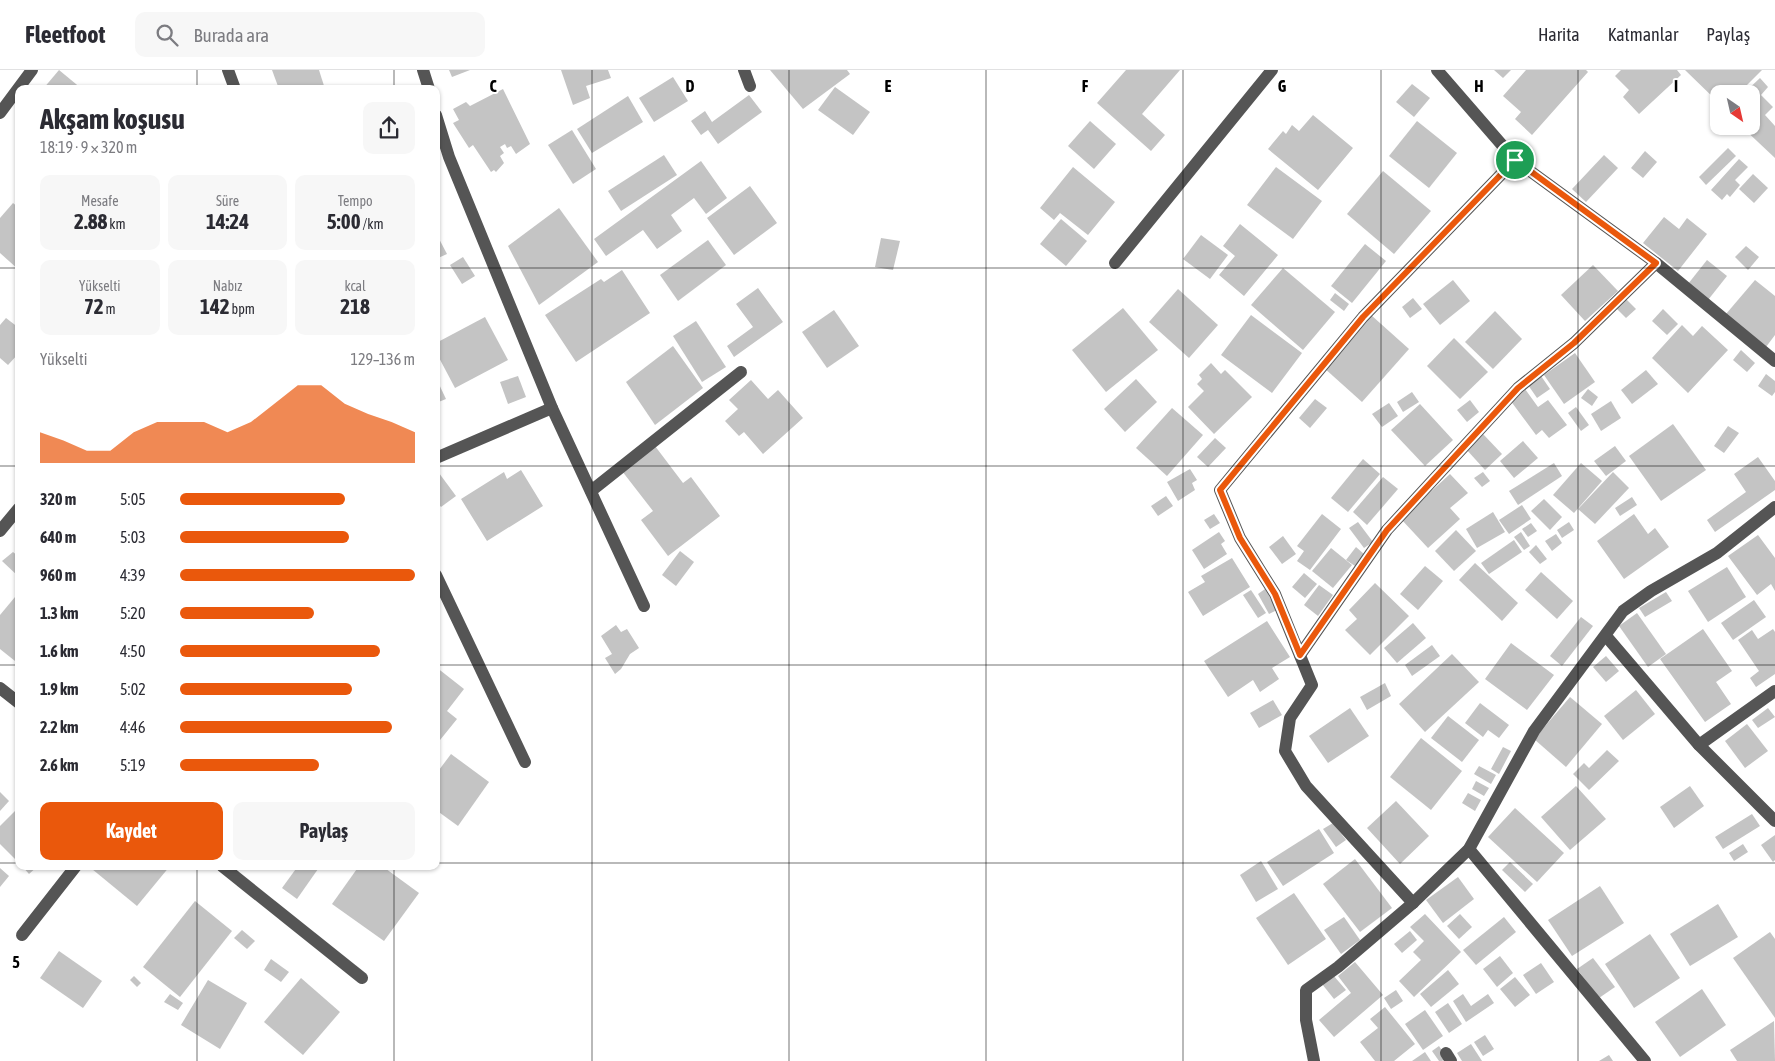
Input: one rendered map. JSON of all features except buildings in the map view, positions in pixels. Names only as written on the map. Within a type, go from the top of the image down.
[{"type":"street","points":[[21,85],[32,70]]},
{"type":"street","points":[[228,70],[233,85]]},
{"type":"street","points":[[423,70],[427,85]]},
{"type":"street","points":[[744,70],[750,86]]},
{"type":"street","points":[[1115,263],[1272,70]]},
{"type":"street","points":[[1437,70],[1515,160],[1656,263],[1774,358]]},
{"type":"street","points":[[0,113],[15,93]]},
{"type":"street","points":[[440,128],[449,157],[552,408],[644,606]]},
{"type":"street","points":[[1413,903],[1306,786],[1285,751],[1290,718],[1312,685],[1275,594],[1240,538],[1220,490],[1363,317],[1515,160]]},
{"type":"street","points":[[1300,655],[1387,530],[1518,388],[1574,343],[1656,263]]},
{"type":"street","points":[[591,491],[741,372]]},
{"type":"street","points":[[440,456],[552,408]]},
{"type":"street","points":[[1314,1061],[1306,1020],[1306,990],[1338,967],[1413,903],[1469,850],[1534,731],[1606,636],[1623,610],[1651,591],[1717,553],[1775,507]]},
{"type":"street","points":[[0,532],[15,513]]},
{"type":"street","points":[[440,583],[525,762]]},
{"type":"street","points":[[1606,636],[1699,745],[1775,822]]},
{"type":"street","points":[[0,688],[15,700]]},
{"type":"street","points":[[1699,745],[1775,691]]},
{"type":"street","points":[[1469,850],[1645,1061]]},
{"type":"street","points":[[22,935],[73,870]]},
{"type":"street","points":[[227,870],[362,978]]},
{"type":"route","points":[[1515,160],[1656,263],[1574,343],[1518,388],[1387,530],[1300,655],[1275,594],[1240,538],[1220,490],[1363,317],[1515,160]]}]
